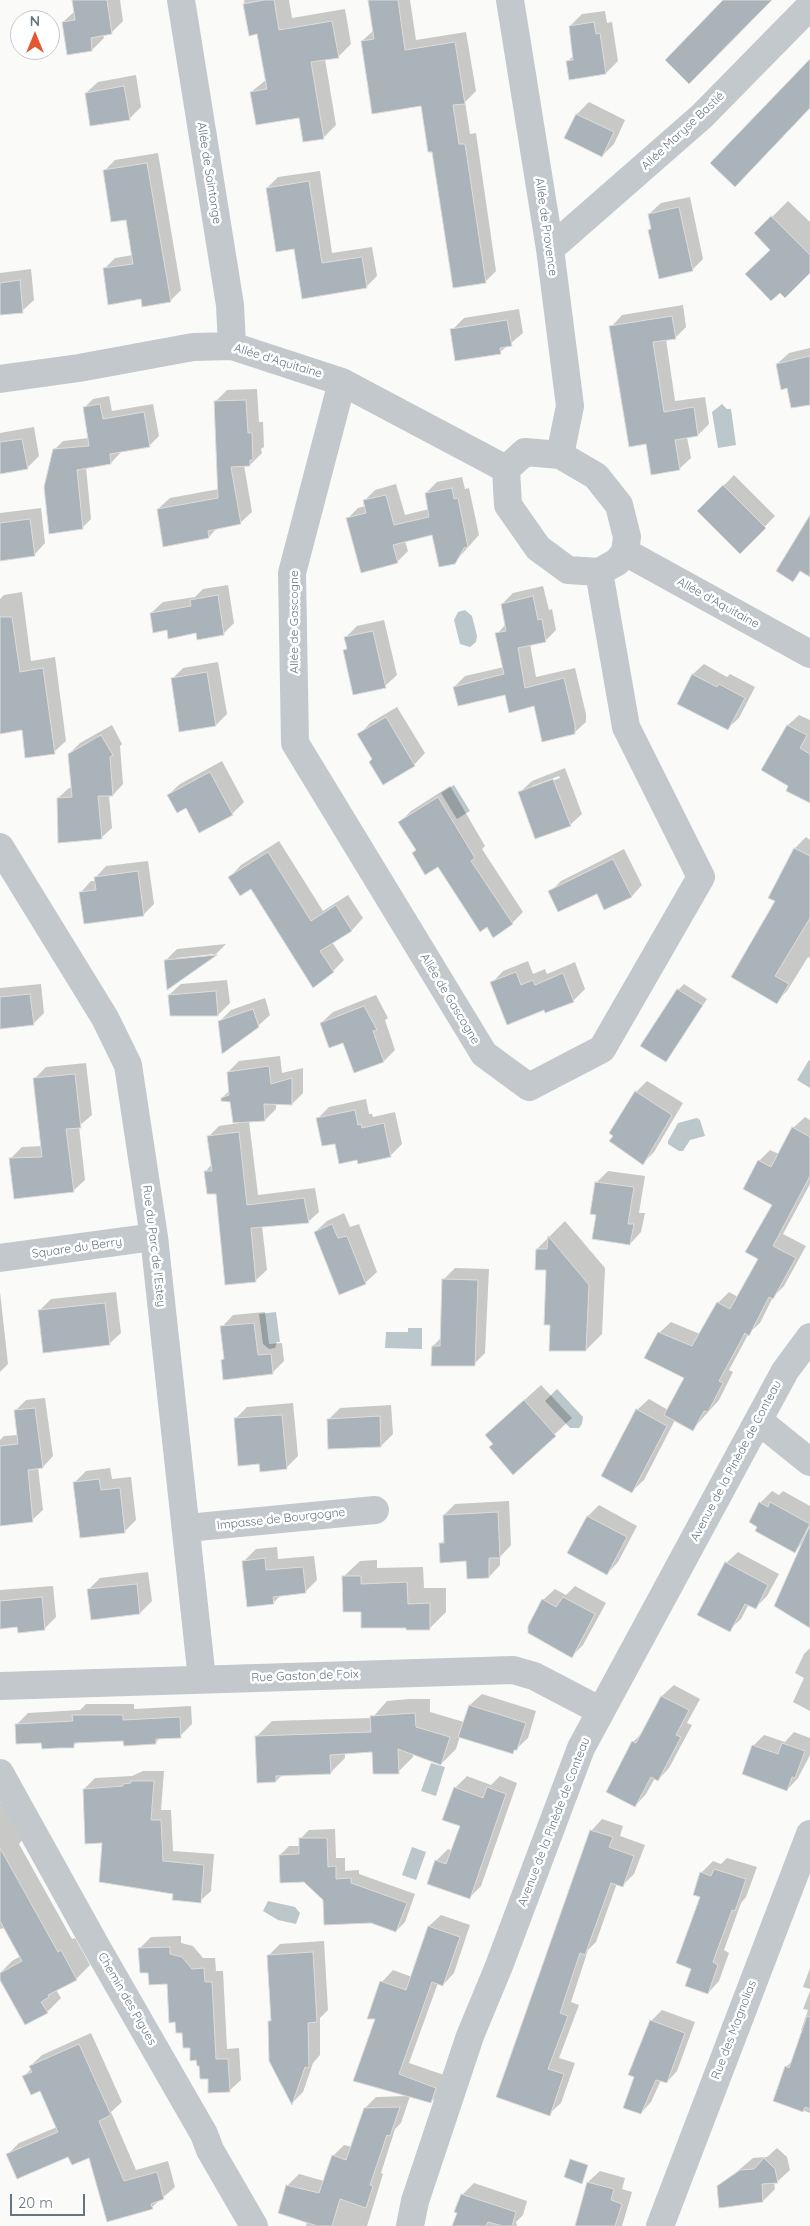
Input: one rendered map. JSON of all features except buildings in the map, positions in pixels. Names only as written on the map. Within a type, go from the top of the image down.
[{"type":"street","name":"Allée de Saintonge","points":[[181,0],[230,305],[232,346]]},
{"type":"street","name":"Allée de Provence","points":[[510,0],[550,250],[570,406],[560,455]]},
{"type":"street","name":"Allée Maryse Bastié","points":[[550,250],[702,116],[810,6]]},
{"type":"street","name":"Allée d'Aquitaine","points":[[0,379],[79,368],[194,347],[232,346],[342,382],[506,469]]},
{"type":"street","name":"Allée de Gascogne","points":[[342,382],[292,573],[295,743],[484,1054],[529,1087],[602,1049],[701,877],[626,727],[599,572]]},
{"type":"street","points":[[525,452],[560,455],[596,476],[618,505],[627,537],[625,552],[617,562],[599,572],[568,570],[538,548],[508,505],[506,469],[525,452]]},
{"type":"street","name":"Allée d'Aquitaine","points":[[625,552],[810,654]]},
{"type":"street","name":"Rue du Parc de l'Estey","points":[[0,847],[105,1018],[128,1065],[154,1237],[202,1679]]},
{"type":"street","name":"Square du Berry","points":[[0,1258],[154,1237]]},
{"type":"street","name":"Avenue de la Pinède de Conteau","points":[[410,2226],[415,2201],[470,2036],[499,1966],[581,1748],[785,1371],[810,1337]]},
{"type":"street","points":[[759,1421],[810,1462]]},
{"type":"street","name":"Impasse de Bourgogne","points":[[187,1528],[375,1510]]},
{"type":"street","name":"Rue Gaston de Foix","points":[[0,1686],[513,1670],[534,1676],[601,1711]]},
{"type":"street","name":"Chemin des Pigues","points":[[0,1773],[254,2226]]},
{"type":"street","name":"Rue des Magnolias","points":[[660,2226],[810,1834]]},
{"type":"shaded area","points":[[722,404],[727,409],[731,409],[736,445],[718,448],[712,412]]},
{"type":"shaded area","points":[[465,610],[472,616],[477,636],[476,642],[470,647],[460,644],[454,620],[458,612]]},
{"type":"shaded area","points":[[454,785],[470,811],[457,819],[441,793]]},
{"type":"shaded area","points":[[810,1061],[810,1088],[797,1080]]},
{"type":"shaded area","points":[[697,1118],[700,1120],[705,1136],[690,1140],[683,1151],[679,1151],[668,1144],[678,1123]]},
{"type":"shaded area","points":[[276,1312],[280,1342],[277,1342],[275,1348],[269,1349],[263,1344],[259,1314]]},
{"type":"shaded area","points":[[408,1328],[422,1328],[422,1349],[385,1348],[386,1332],[408,1332]]},
{"type":"shaded area","points":[[557,1389],[583,1417],[579,1428],[570,1428],[545,1401]]},
{"type":"shaded area","points":[[431,1763],[445,1767],[436,1796],[421,1791]]},
{"type":"shaded area","points":[[412,1847],[426,1852],[416,1880],[402,1875]]},
{"type":"shaded area","points":[[268,1901],[295,1907],[300,1913],[296,1924],[278,1920],[263,1911]]}]
